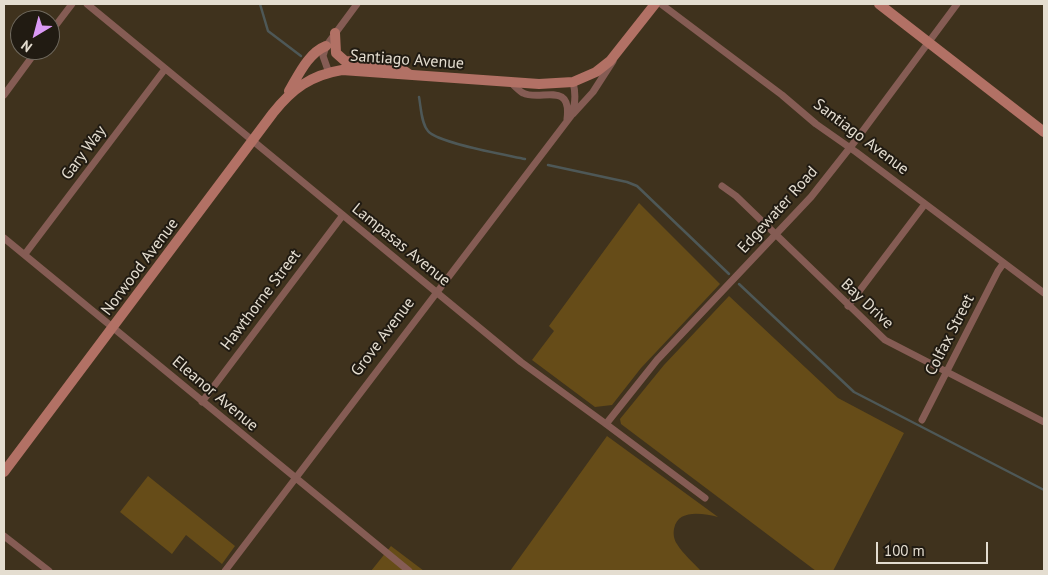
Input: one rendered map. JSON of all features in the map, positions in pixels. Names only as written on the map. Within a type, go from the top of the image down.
[{"type":"main road","name":"Grove Avenue","points":[[573,82],[596,72],[610,61],[655,4]]},
{"type":"main road","points":[[879,4],[1044,132]]},
{"type":"main road","points":[[335,33],[336,53],[345,61],[396,65],[410,74]]},
{"type":"main road","points":[[283,102],[303,68],[317,49],[326,46]]},
{"type":"main road","name":"Santiago Avenue","points":[[304,83],[329,72],[342,70],[511,83],[573,82]]},
{"type":"main road","name":"Norwood Avenue","points":[[4,472],[283,102],[304,83]]},
{"type":"street","points":[[60,20],[72,4]]},
{"type":"street","name":"Lampasas Avenue","points":[[86,4],[528,368],[705,498]]},
{"type":"street","points":[[329,72],[323,56],[326,46],[357,4]]},
{"type":"street","name":"Santiago Avenue","points":[[661,4],[788,100],[821,128],[1004,264],[1043,290]]},
{"type":"street","name":"Edgewater Road","points":[[606,424],[658,360],[810,198],[850,148],[957,4]]},
{"type":"street","name":"Grove Avenue","points":[[566,122],[597,86],[621,49]]},
{"type":"street","points":[[4,95],[30,60]]},
{"type":"street","name":"Gary Way","points":[[25,254],[165,69]]},
{"type":"street","name":"Grove Avenue","points":[[225,571],[571,116],[576,93],[573,82]]},
{"type":"street","name":"Santiago Avenue","points":[[511,83],[524,94],[556,94],[563,98],[568,108],[566,122]]},
{"type":"street","name":"Bay Drive","points":[[722,186],[736,196],[884,340],[1044,422]]},
{"type":"street","points":[[848,306],[925,204]]},
{"type":"street","name":"Hawthorne Street","points":[[202,402],[342,215]]},
{"type":"street","name":"Eleanor Avenue","points":[[4,238],[409,571]]},
{"type":"street","name":"Colfax Street","points":[[922,420],[998,271],[1004,264]]},
{"type":"street","points":[[4,536],[49,571]]},
{"type":"shaded area","points":[[639,203],[720,284],[641,368],[612,405],[595,407],[532,360],[554,331],[549,326]]},
{"type":"shaded area","points":[[729,296],[838,398],[904,433],[833,571],[816,571],[621,424],[620,419],[664,365]]},
{"type":"shaded area","points":[[607,436],[718,517],[692,514],[686,515],[676,522],[674,537],[679,548],[701,571],[510,571]]},
{"type":"shaded area","points":[[148,476],[235,546],[222,564],[186,535],[172,554],[120,512]]},
{"type":"shaded area","points":[[391,546],[424,571],[371,571]]},
{"type":"waterway","points":[[260,4],[268,31],[301,56]]},
{"type":"waterway","points":[[419,97],[424,124],[428,131],[434,135],[458,144],[525,159]]},
{"type":"waterway","points":[[548,165],[627,182],[637,186],[729,274]]},
{"type":"waterway","points":[[739,284],[854,392],[1044,490]]}]
